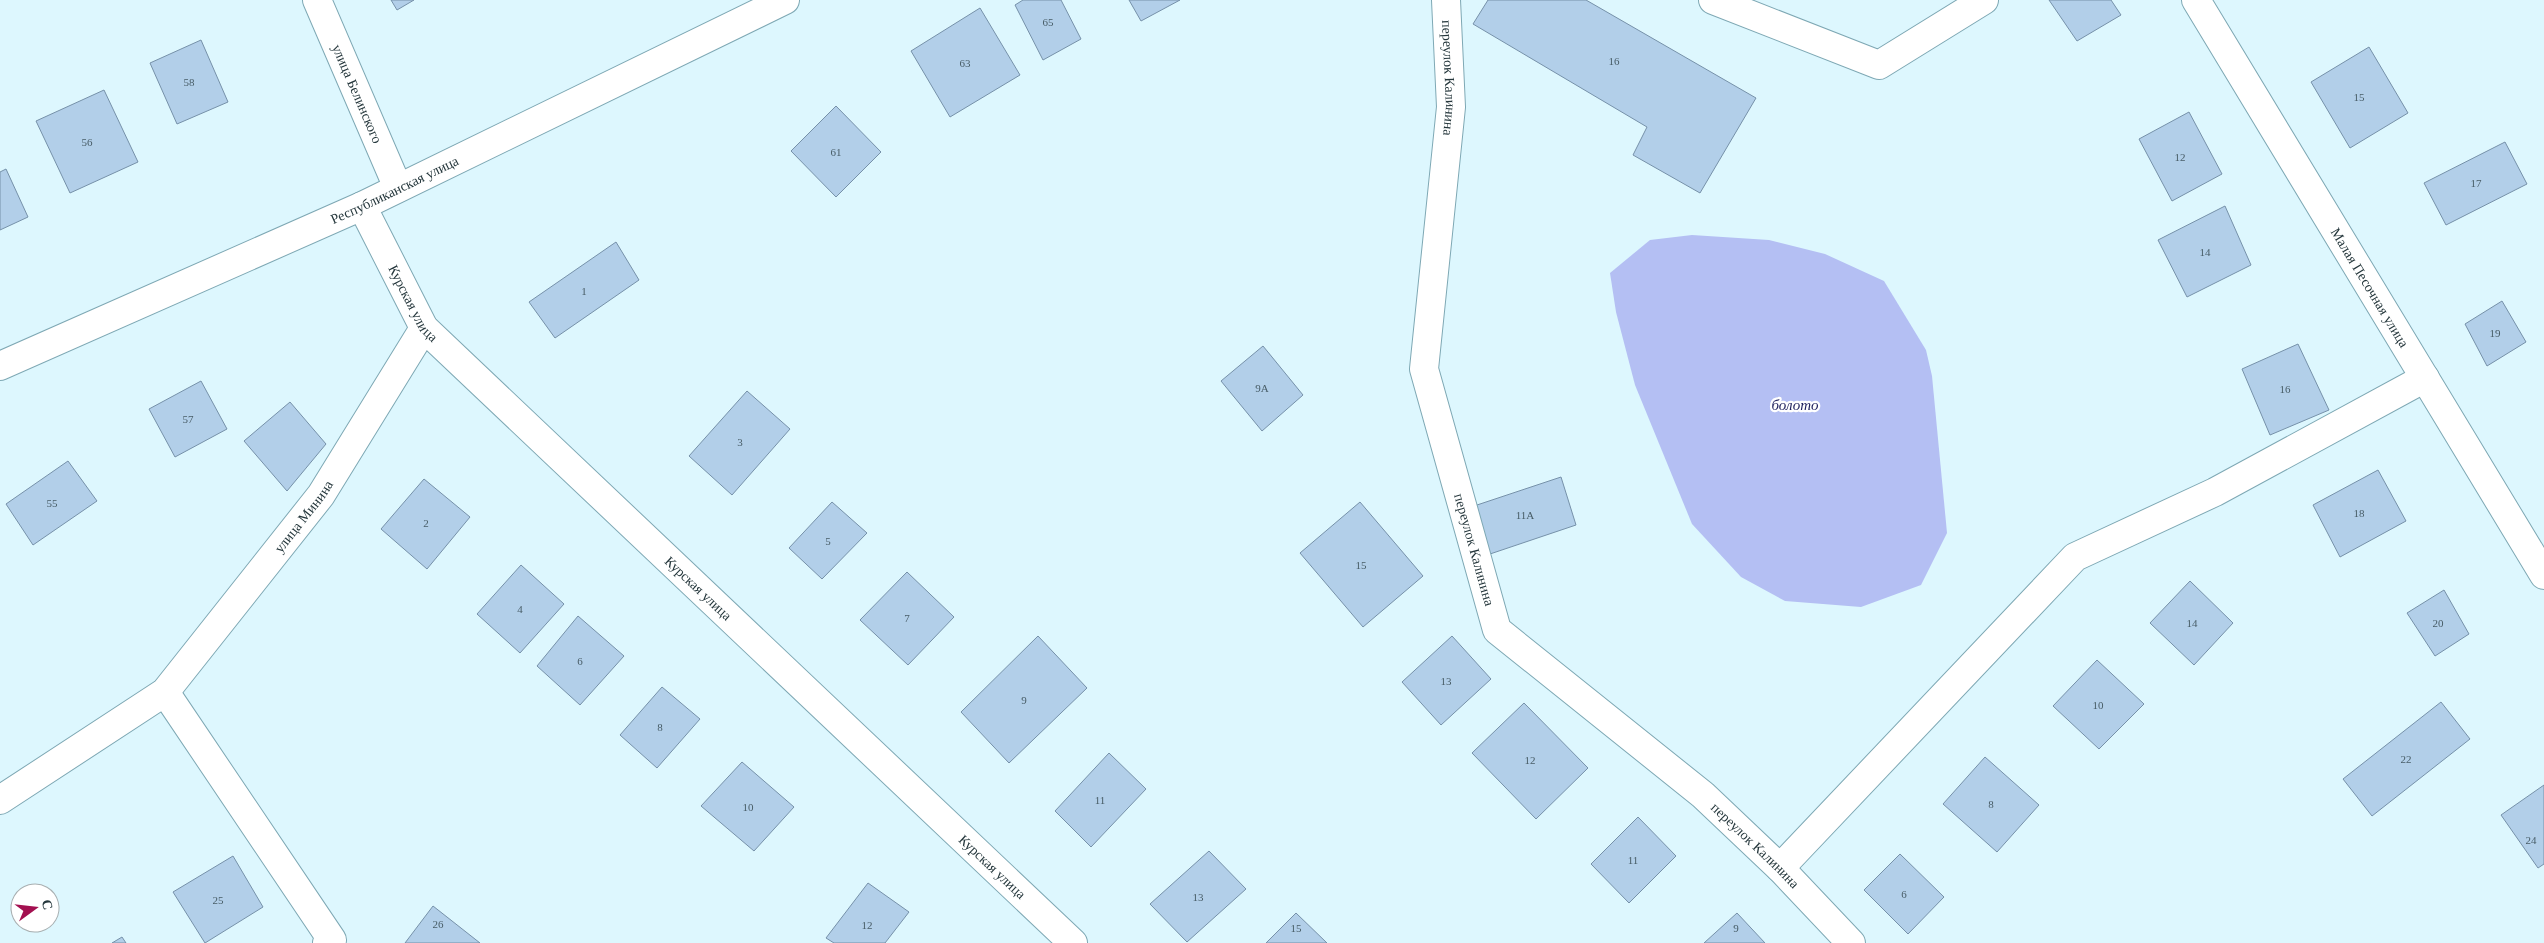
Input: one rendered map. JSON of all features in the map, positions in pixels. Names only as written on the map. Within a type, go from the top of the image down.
[{"type":"street","name":"улица Белинского","points":[[317,0],[398,188]]},
{"type":"street","name":"Республиканская улица","points":[[0,366],[362,206],[785,0]]},
{"type":"street","name":"переулок Калинина","points":[[1446,0],[1451,107],[1424,369],[1496,630],[1703,795],[1780,868],[1850,943]]},
{"type":"street","points":[[1713,0],[1879,65],[1984,0]]},
{"type":"street","name":"Малая Песочная улица","points":[[2196,0],[2544,575]]},
{"type":"street","name":"Курская улица","points":[[362,206],[424,328],[1073,943]]},
{"type":"street","name":"улица Минина","points":[[0,800],[165,692],[321,495],[424,328]]},
{"type":"street","points":[[1780,868],[2075,557],[2215,492],[2425,378]]},
{"type":"street","points":[[165,692],[331,942]]},
{"type":"water","name":"болото","points":[[1692,235],[1769,240],[1825,254],[1884,281],[1926,350],[1932,376],[1947,533],[1921,585],[1861,607],[1785,601],[1741,577],[1692,524],[1635,385],[1616,312],[1610,273],[1650,240]]},
{"type":"building","points":[[391,0],[414,0],[397,10]]},
{"type":"building","points":[[1023,0],[1061,0],[1081,39],[1043,60],[1015,5]]},
{"type":"building","points":[[1129,0],[1180,0],[1141,21]]},
{"type":"building","points":[[1488,0],[1586,0],[1756,98],[1700,193],[1633,155],[1647,127],[1473,24]]},
{"type":"building","points":[[2049,0],[2111,0],[2121,15],[2077,41]]},
{"type":"building","points":[[980,8],[1020,75],[950,117],[911,51]]},
{"type":"building","points":[[201,40],[228,102],[177,124],[150,63]]},
{"type":"building","points":[[2369,47],[2408,113],[2350,148],[2311,82]]},
{"type":"building","points":[[104,90],[138,162],[70,193],[36,121]]},
{"type":"building","points":[[836,106],[881,152],[836,197],[791,151]]},
{"type":"building","points":[[2189,112],[2222,174],[2172,201],[2139,139]]},
{"type":"building","points":[[2505,142],[2527,184],[2446,225],[2424,183]]},
{"type":"building","points":[[6,169],[28,217],[0,230],[0,172]]},
{"type":"building","points":[[2225,206],[2251,265],[2187,297],[2158,240]]},
{"type":"building","points":[[616,242],[639,280],[555,338],[529,302]]},
{"type":"building","points":[[2502,301],[2526,342],[2487,366],[2465,324]]},
{"type":"building","points":[[2298,344],[2329,410],[2270,435],[2242,369]]},
{"type":"building","points":[[1263,346],[1303,395],[1262,431],[1221,381]]},
{"type":"building","points":[[201,381],[227,429],[175,457],[149,409]]},
{"type":"building","points":[[747,391],[790,429],[732,495],[689,456]]},
{"type":"building","points":[[290,402],[326,444],[287,491],[244,441]]},
{"type":"building","points":[[68,461],[97,501],[33,545],[6,504]]},
{"type":"building","points":[[2378,470],[2406,521],[2340,557],[2313,505]]},
{"type":"building","points":[[1561,477],[1576,525],[1490,554],[1474,506]]},
{"type":"building","points":[[424,479],[470,517],[427,569],[381,529]]},
{"type":"building","points":[[832,502],[867,533],[822,579],[789,548]]},
{"type":"building","points":[[1360,502],[1423,576],[1363,627],[1300,553]]},
{"type":"building","points":[[521,565],[564,604],[520,653],[477,614]]},
{"type":"building","points":[[907,572],[954,617],[908,665],[860,620]]},
{"type":"building","points":[[2190,581],[2233,623],[2194,665],[2150,623]]},
{"type":"building","points":[[2444,590],[2469,634],[2435,656],[2407,613]]},
{"type":"building","points":[[578,616],[624,656],[580,705],[537,666]]},
{"type":"building","points":[[1038,636],[1087,688],[1009,763],[961,712]]},
{"type":"building","points":[[1452,636],[1491,679],[1441,725],[1402,682]]},
{"type":"building","points":[[2097,660],[2144,704],[2099,749],[2053,706]]},
{"type":"building","points":[[662,687],[700,719],[657,768],[620,735]]},
{"type":"building","points":[[2441,702],[2470,739],[2372,816],[2343,779]]},
{"type":"building","points":[[1524,703],[1588,768],[1536,819],[1472,753]]},
{"type":"building","points":[[1109,753],[1146,789],[1091,847],[1055,811]]},
{"type":"building","points":[[1985,757],[2039,805],[1997,852],[1943,804]]},
{"type":"building","points":[[742,762],[794,807],[754,851],[701,806]]},
{"type":"building","points":[[2544,785],[2544,864],[2538,868],[2501,815]]},
{"type":"building","points":[[1638,817],[1676,856],[1629,903],[1591,864]]},
{"type":"building","points":[[1209,851],[1246,889],[1187,942],[1150,904]]},
{"type":"building","points":[[1900,854],[1944,897],[1908,934],[1864,890]]},
{"type":"building","points":[[233,856],[263,907],[205,943],[173,892]]},
{"type":"building","points":[[868,883],[909,912],[885,943],[834,943],[826,938]]},
{"type":"building","points":[[433,906],[480,943],[405,943]]},
{"type":"building","points":[[1296,913],[1327,943],[1266,943]]},
{"type":"building","points":[[1737,913],[1765,943],[1704,943]]},
{"type":"building","points":[[122,937],[126,943],[112,943]]}]
